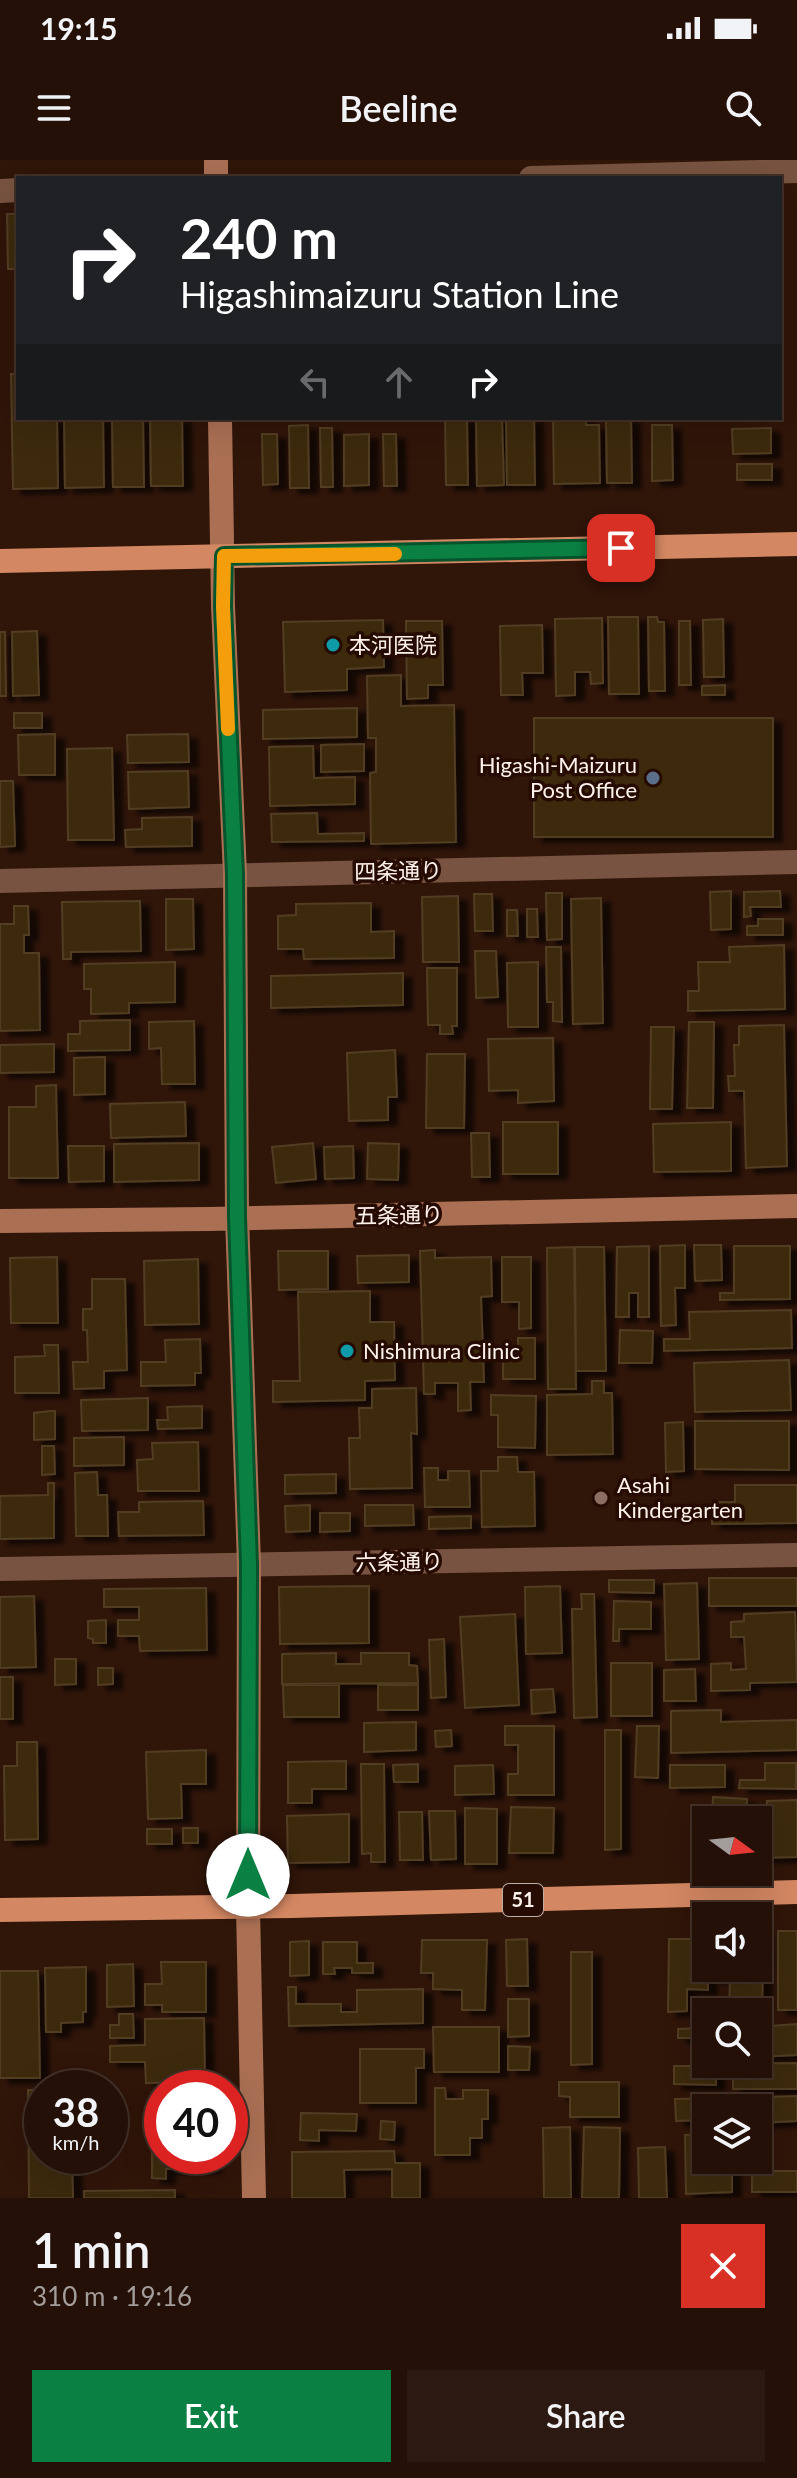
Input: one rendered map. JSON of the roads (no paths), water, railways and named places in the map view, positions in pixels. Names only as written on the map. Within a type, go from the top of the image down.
[{"type":"main road","points":[[0,561],[797,544]]},
{"type":"main road","name":"51","points":[[0,1910],[248,1907],[797,1892]]},
{"type":"street","points":[[607,176],[797,171]]},
{"type":"street","points":[[220,420],[223,606],[235,874],[237,1217],[249,1564],[248,1907],[254,2198]]},
{"type":"street","name":"四条通り","points":[[0,881],[797,862]]},
{"type":"street","name":"五条通り","points":[[0,1221],[797,1206]]},
{"type":"street","name":"六条通り","points":[[0,1569],[797,1555]]},
{"type":"place","name":"本河医院","points":[[333,645]]},
{"type":"place","name":"Higashi-Maizuru Post Office","points":[[653,778]]},
{"type":"place","name":"Nishimura Clinic","points":[[347,1351]]},
{"type":"place","name":"Asahi Kindergarten","points":[[601,1498]]}]
